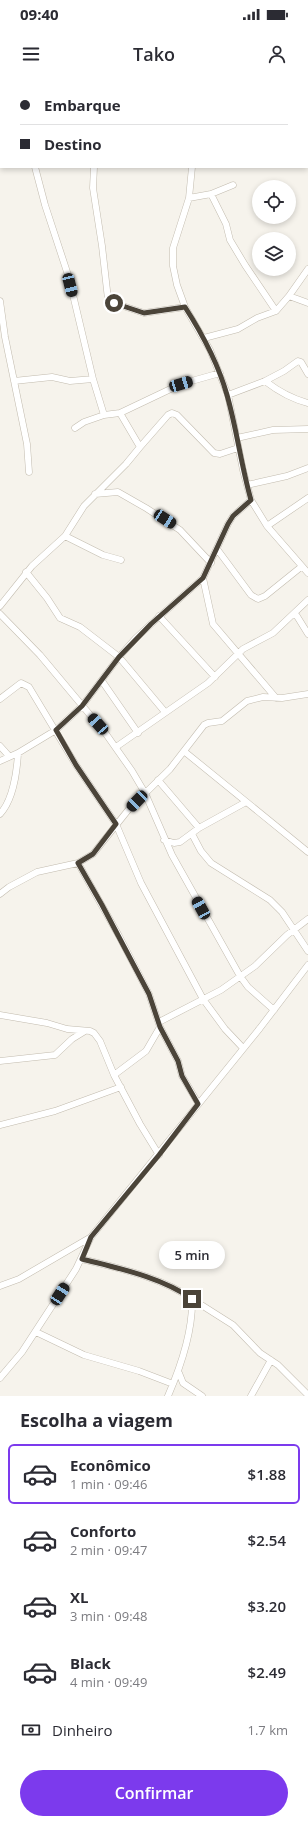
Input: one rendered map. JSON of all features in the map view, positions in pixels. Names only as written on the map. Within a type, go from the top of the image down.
[{"type":"street","points":[[35,168],[45,205],[69,278],[93,379],[104,415]]},
{"type":"street","points":[[94,168],[92,188],[102,246],[108,299],[111,302],[144,313],[185,307]]},
{"type":"street","points":[[192,168],[189,198],[173,248],[173,266],[185,307],[204,338],[228,395],[238,448],[251,500],[266,526],[308,573]]},
{"type":"street","points":[[189,198],[211,194],[233,185]]},
{"type":"street","points":[[211,194],[226,224],[230,240],[276,311]]},
{"type":"street","points":[[204,338],[238,329],[257,318],[276,311],[289,296],[308,269]]},
{"type":"street","points":[[289,296],[308,303]]},
{"type":"street","points":[[0,302],[2,338],[14,381],[27,444],[29,472]]},
{"type":"street","points":[[228,395],[265,381],[284,371],[298,361],[301,362],[308,374]]},
{"type":"street","points":[[75,428],[84,422],[104,415],[120,413],[181,384],[220,373]]},
{"type":"street","points":[[14,381],[52,376],[70,382],[93,379]]},
{"type":"street","points":[[265,381],[280,392],[297,400],[308,403]]},
{"type":"street","points":[[120,413],[140,447]]},
{"type":"street","points":[[0,606],[26,572],[65,536],[77,514],[126,464],[168,415],[172,413],[177,415],[214,453],[220,454],[238,448]]},
{"type":"street","points":[[237,438],[273,430],[308,429]]},
{"type":"street","points":[[247,485],[287,476],[308,468]]},
{"type":"street","points":[[95,494],[118,492],[146,508],[180,530],[211,563]]},
{"type":"street","points":[[266,526],[308,498]]},
{"type":"street","points":[[0,760],[18,753],[56,730],[82,706],[102,682],[119,657],[159,616],[203,578],[233,516],[251,500]]},
{"type":"street","points":[[65,536],[103,555],[121,560]]},
{"type":"street","points":[[217,549],[251,595],[258,599],[265,596],[301,566]]},
{"type":"street","points":[[26,572],[48,598],[60,618],[76,624],[119,657],[165,712]]},
{"type":"street","points":[[203,578],[211,620],[215,628],[276,698]]},
{"type":"street","points":[[116,748],[215,677],[238,654],[249,645],[273,632],[308,600]]},
{"type":"street","points":[[295,613],[308,634]]},
{"type":"street","points":[[0,614],[40,655],[116,748],[145,793],[164,840],[240,976],[248,987],[274,1010]]},
{"type":"street","points":[[159,616],[215,677]]},
{"type":"street","points":[[102,682],[138,733]]},
{"type":"street","points":[[0,698],[19,684],[26,684],[56,730],[76,765],[116,824],[141,883],[203,999],[225,1029],[243,1048]]},
{"type":"street","points":[[0,894],[9,887],[37,872],[78,863],[93,854],[116,824],[185,752],[204,725],[208,723],[222,722],[247,701],[263,697],[276,698],[308,694]]},
{"type":"street","points":[[0,746],[8,756]]},
{"type":"street","points":[[185,752],[308,852]]},
{"type":"street","points":[[0,814],[7,804],[15,777],[18,753]]},
{"type":"street","points":[[158,780],[199,828]]},
{"type":"street","points":[[164,840],[177,843],[199,828],[246,802]]},
{"type":"street","points":[[192,834],[201,851],[211,864],[270,900],[282,912],[308,951]]},
{"type":"street","points":[[78,863],[149,994],[160,1025],[176,1057],[182,1076],[198,1104]]},
{"type":"street","points":[[114,1075],[146,1051],[160,1025],[203,999],[218,992],[262,960],[293,930],[308,919]]},
{"type":"street","points":[[0,1378],[36,1332],[82,1259],[91,1237],[159,1155],[308,965]]},
{"type":"street","points":[[0,1015],[47,1023],[72,1030],[90,1031],[97,1037],[114,1075],[140,1124],[159,1155]]},
{"type":"street","points":[[0,1061],[55,1055],[85,1031]]},
{"type":"street","points":[[0,1125],[55,1111],[121,1087]]},
{"type":"street","points":[[0,1286],[19,1279],[91,1237]]},
{"type":"street","points":[[82,1259],[120,1268],[174,1288],[233,1325],[260,1353],[271,1360],[308,1395]]},
{"type":"street","points":[[168,1396],[179,1373],[192,1318],[192,1299]]},
{"type":"street","points":[[36,1332],[84,1355],[139,1371],[173,1384]]},
{"type":"street","points":[[251,1396],[271,1360]]},
{"type":"street","points":[[179,1373],[183,1383],[202,1396]]},
{"type":"route","points":[[114,303],[144,313],[185,307],[210,350],[228,395],[238,448],[251,500],[233,516],[228,524],[203,578],[135,639],[119,657],[102,682],[82,706],[56,730],[76,765],[116,824],[93,854],[86,860],[78,863],[119,936],[149,994],[160,1027],[178,1061],[182,1076],[198,1104],[159,1155],[91,1237],[82,1259],[120,1268],[174,1288],[192,1299]]}]
